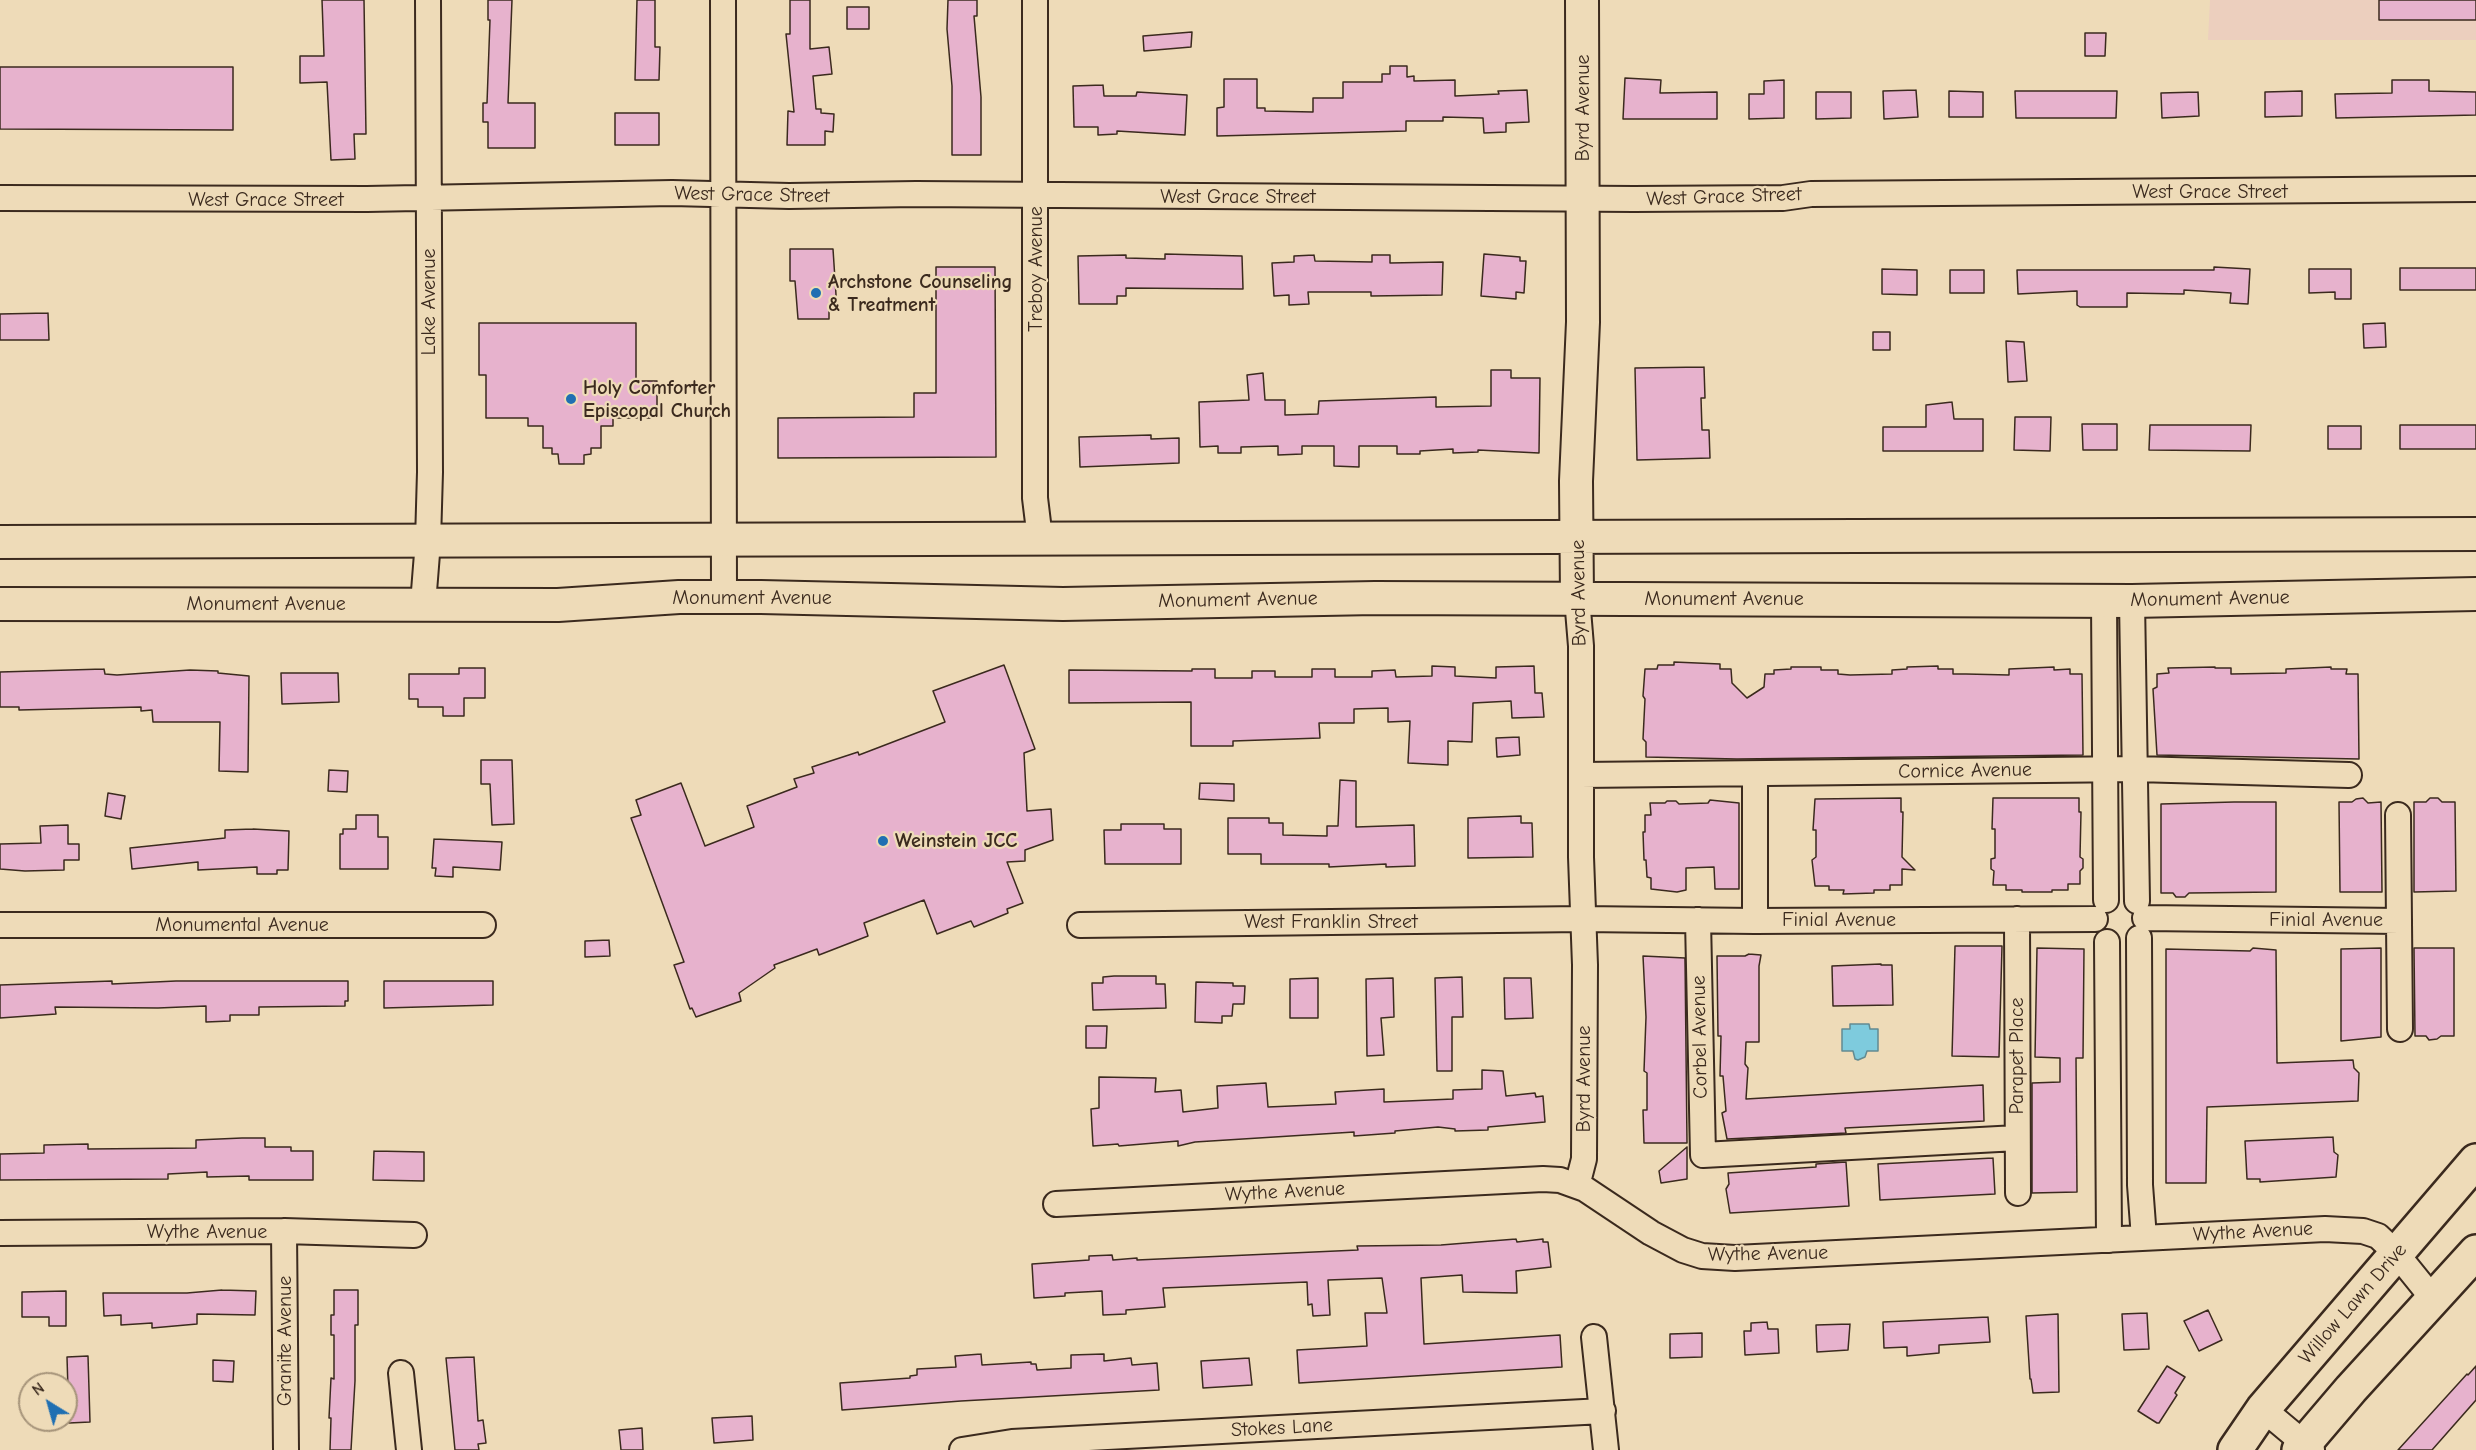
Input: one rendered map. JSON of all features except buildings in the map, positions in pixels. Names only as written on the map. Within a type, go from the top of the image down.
[{"type":"main road","name":"Willow Lawn Drive","points":[[2235,1450],[2263,1409],[2476,1161]]},
{"type":"main road","points":[[2305,1448],[2476,1252]]},
{"type":"street","name":"Lake Avenue","points":[[423,604],[428,540],[428,0]]},
{"type":"street","points":[[723,0],[724,597]]},
{"type":"street","name":"Treboy Avenue","points":[[1035,0],[1035,498],[1040,539]]},
{"type":"street","name":"Byrd Avenue","points":[[1577,1186],[1584,1159],[1585,966],[1582,919],[1581,646],[1577,598],[1576,481],[1583,322],[1582,0]]},
{"type":"street","name":"West Grace Street","points":[[0,198],[367,200],[672,194],[1783,198],[1811,194],[2476,189]]},
{"type":"street","points":[[0,542],[2476,534]]},
{"type":"street","name":"Monument Avenue","points":[[0,604],[558,605],[609,600],[724,597],[1064,604],[1385,598],[2118,601],[2476,594]]},
{"type":"street","points":[[2118,601],[2136,769],[2140,919],[2140,1185],[2144,1238]]},
{"type":"street","points":[[2118,601],[2098,932],[2107,942],[2123,946],[2140,919]]},
{"type":"street","name":"Cornice Avenue","points":[[1581,776],[2136,769],[2349,775]]},
{"type":"street","points":[[1755,774],[1755,921]]},
{"type":"street","points":[[2398,815],[2400,1029]]},
{"type":"street","points":[[2100,909],[2122,896],[2140,919]]},
{"type":"street","name":"Finial Avenue","points":[[1582,919],[2017,920],[2100,909]]},
{"type":"street","name":"West Franklin Street","points":[[1080,925],[1582,919]]},
{"type":"street","name":"Finial Avenue","points":[[2140,919],[2399,921]]},
{"type":"street","name":"Corbel Avenue","points":[[1698,920],[1703,1155],[2017,1138]]},
{"type":"street","name":"Parapet Place","points":[[2017,920],[2018,1193]]},
{"type":"street","name":"Monumental Avenue","points":[[0,925],[483,925]]},
{"type":"street","points":[[2107,942],[2109,1240]]},
{"type":"street","name":"Wythe Avenue","points":[[1056,1204],[1560,1180],[1586,1189],[1651,1233],[1683,1250],[1713,1258],[2325,1229],[2363,1232],[2378,1236],[2397,1253],[2434,1300]]},
{"type":"street","name":"Wythe Avenue","points":[[0,1233],[284,1232],[414,1235]]},
{"type":"street","name":"Granite Avenue","points":[[284,1232],[285,1450]]},
{"type":"street","points":[[1594,1337],[1606,1450]]},
{"type":"street","points":[[401,1373],[409,1450]]},
{"type":"street","points":[[2263,1409],[2305,1448]]},
{"type":"street","name":"Stokes Lane","points":[[962,1450],[1024,1442],[1603,1411]]},
{"type":"shaded area","points":[[2210,0],[2476,0],[2476,40],[2208,40]]},
{"type":"water","points":[[1850,1024],[1869,1024],[1870,1029],[1878,1029],[1878,1051],[1867,1051],[1865,1057],[1858,1060],[1855,1059],[1853,1051],[1842,1051],[1842,1029],[1850,1029]]},
{"type":"place","name":"Archstone Counseling & Treatment","points":[[816,293]]},
{"type":"place","name":"Holy Comforter Episcopal Church","points":[[571,399]]},
{"type":"place","name":"Weinstein JCC","points":[[883,841]]}]
